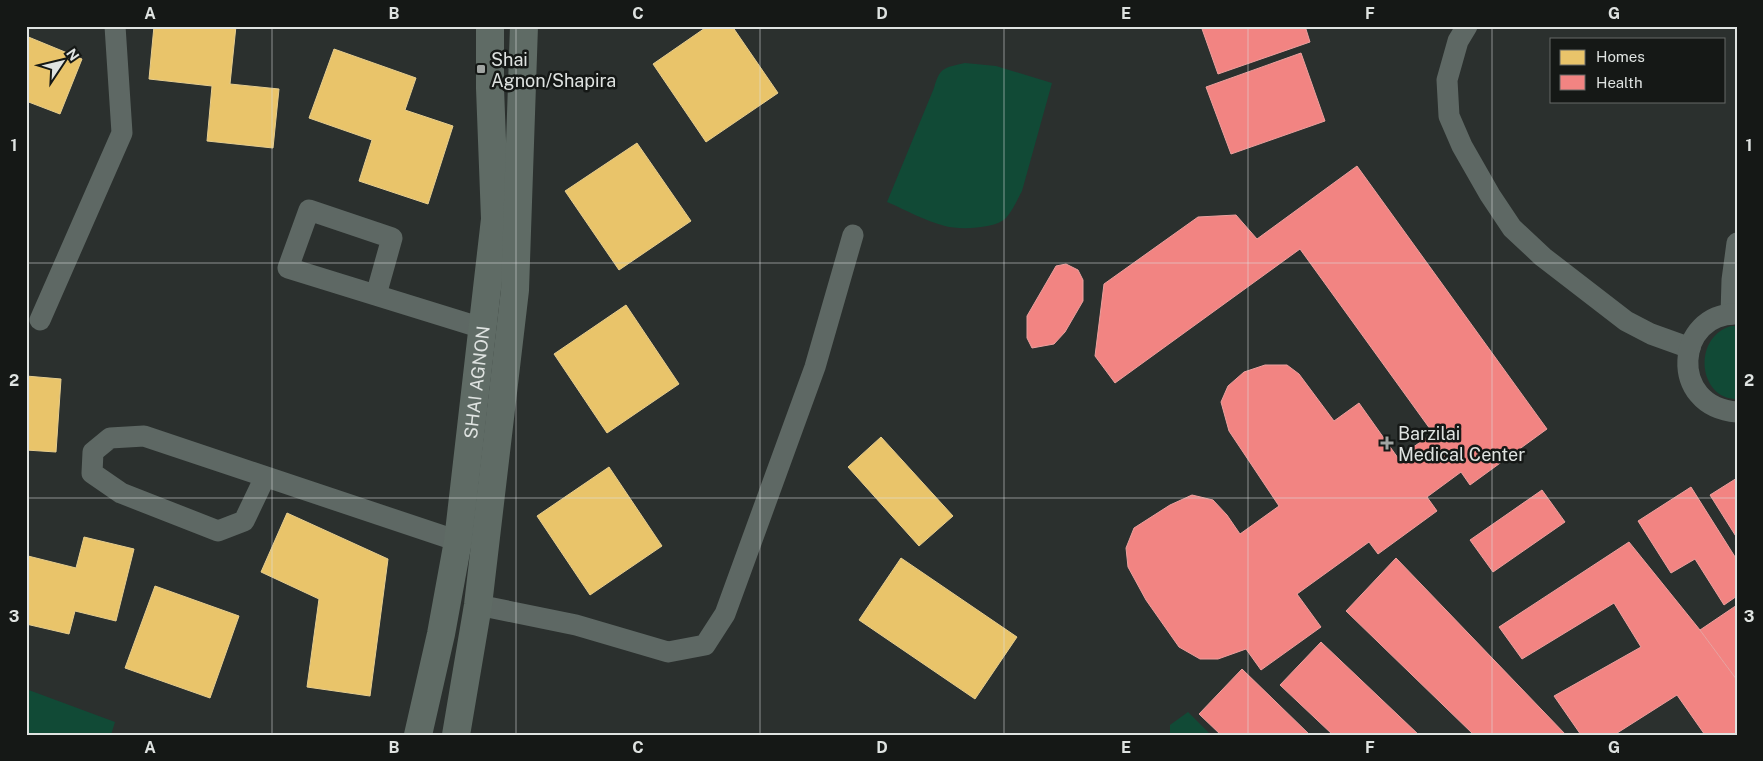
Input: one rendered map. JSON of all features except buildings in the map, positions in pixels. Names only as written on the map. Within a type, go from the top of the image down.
[{"type":"street","points":[[40,320],[122,133],[115,26]]},
{"type":"street","name":"SHAI AGNON","points":[[418,735],[441,634],[458,541],[495,219],[490,88],[490,26]]},
{"type":"street","name":"SHAI AGNON","points":[[456,735],[478,605],[515,290],[524,26]]},
{"type":"street","points":[[1467,26],[1458,41],[1447,80],[1449,116],[1462,146],[1490,195],[1512,228],[1542,257],[1626,321],[1651,334],[1690,348]]},
{"type":"street","points":[[376,295],[392,238],[309,210],[288,268],[482,328]]},
{"type":"street","points":[[478,605],[576,625],[668,652],[705,645],[725,614],[805,395],[854,235]]},
{"type":"street","points":[[1736,249],[1732,280],[1734,314],[1710,322],[1694,338],[1687,361],[1688,374],[1693,387],[1701,397],[1711,405],[1725,411],[1737,412]]},
{"type":"street","points":[[265,478],[244,521],[218,531],[122,493],[92,473],[93,452],[110,438],[144,436],[458,541]]},
{"type":"green space","points":[[965,63],[996,66],[1052,83],[1022,191],[1013,208],[1001,222],[968,228],[938,224],[887,202],[941,72],[948,67]]},
{"type":"green space","points":[[1731,326],[1737,326],[1737,399],[1724,397],[1714,390],[1708,380],[1705,367],[1705,355],[1710,343],[1718,333]]},
{"type":"green space","points":[[26,689],[115,722],[111,735],[26,735]]},
{"type":"green space","points":[[1188,712],[1211,735],[1170,735],[1170,725]]},
{"type":"place","name":"Shai Agnon/Shapira","points":[[481,69]]},
{"type":"place","name":"Barzilai Medical Center","points":[[1387,443]]}]
